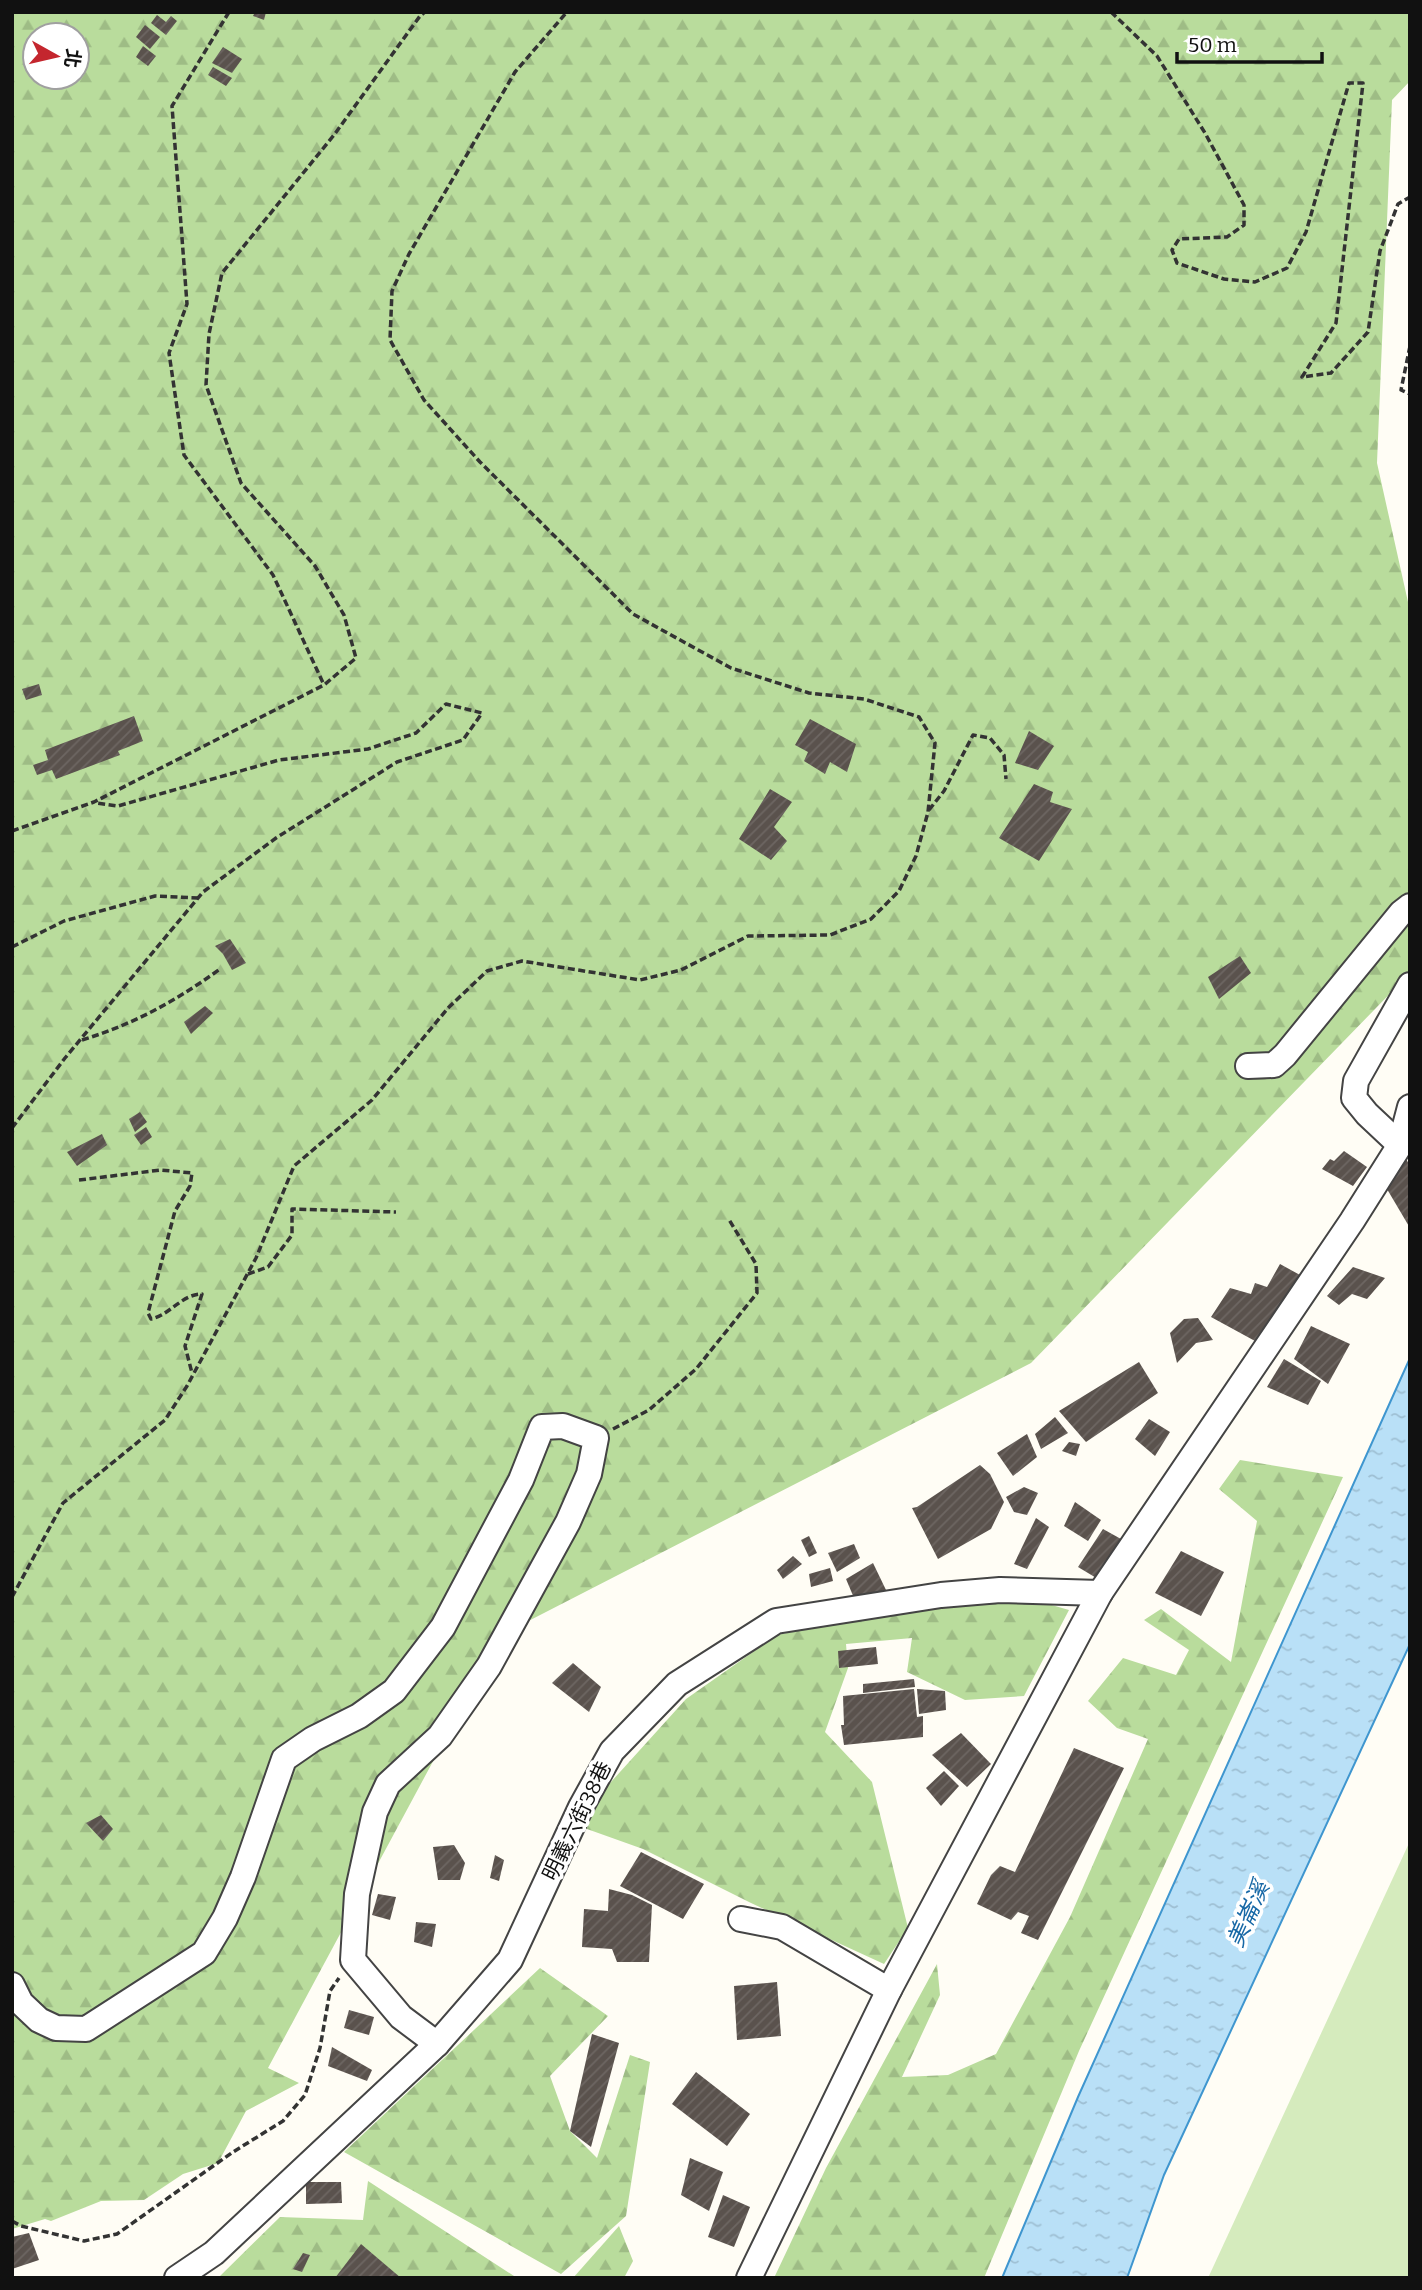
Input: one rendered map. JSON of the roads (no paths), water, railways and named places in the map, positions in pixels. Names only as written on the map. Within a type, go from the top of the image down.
[{"type":"street","points":[[1248,1066],[1274,1065],[1285,1055],[1401,913],[1410,906]]},
{"type":"street","points":[[1400,1145],[1354,1098],[1356,1081],[1410,985]]},
{"type":"street","points":[[749,2278],[889,1990],[1100,1592],[1352,1221],[1400,1145],[1410,1107]]},
{"type":"street","points":[[12,1985],[21,2003],[39,2020],[56,2028],[86,2029],[204,1953],[225,1919],[243,1877],[284,1759],[313,1739],[359,1716],[394,1691],[443,1627],[521,1480],[542,1427],[563,1426],[596,1438],[589,1474],[568,1522],[489,1666],[440,1736],[388,1784],[375,1812],[357,1894],[353,1960],[401,2017],[437,2044]]},
{"type":"street","name":"明義六街38巷","points":[[177,2278],[214,2253],[437,2044],[510,1960],[581,1807],[612,1751],[677,1684],[776,1621],[941,1595],[1000,1590],[1100,1592]]},
{"type":"street","points":[[741,1919],[782,1927],[889,1990]]},
{"type":"water","name":"美崙溪","points":[[1410,1358],[1410,1644],[1164,2175],[1127,2278],[1002,2278],[1078,2097]]}]
